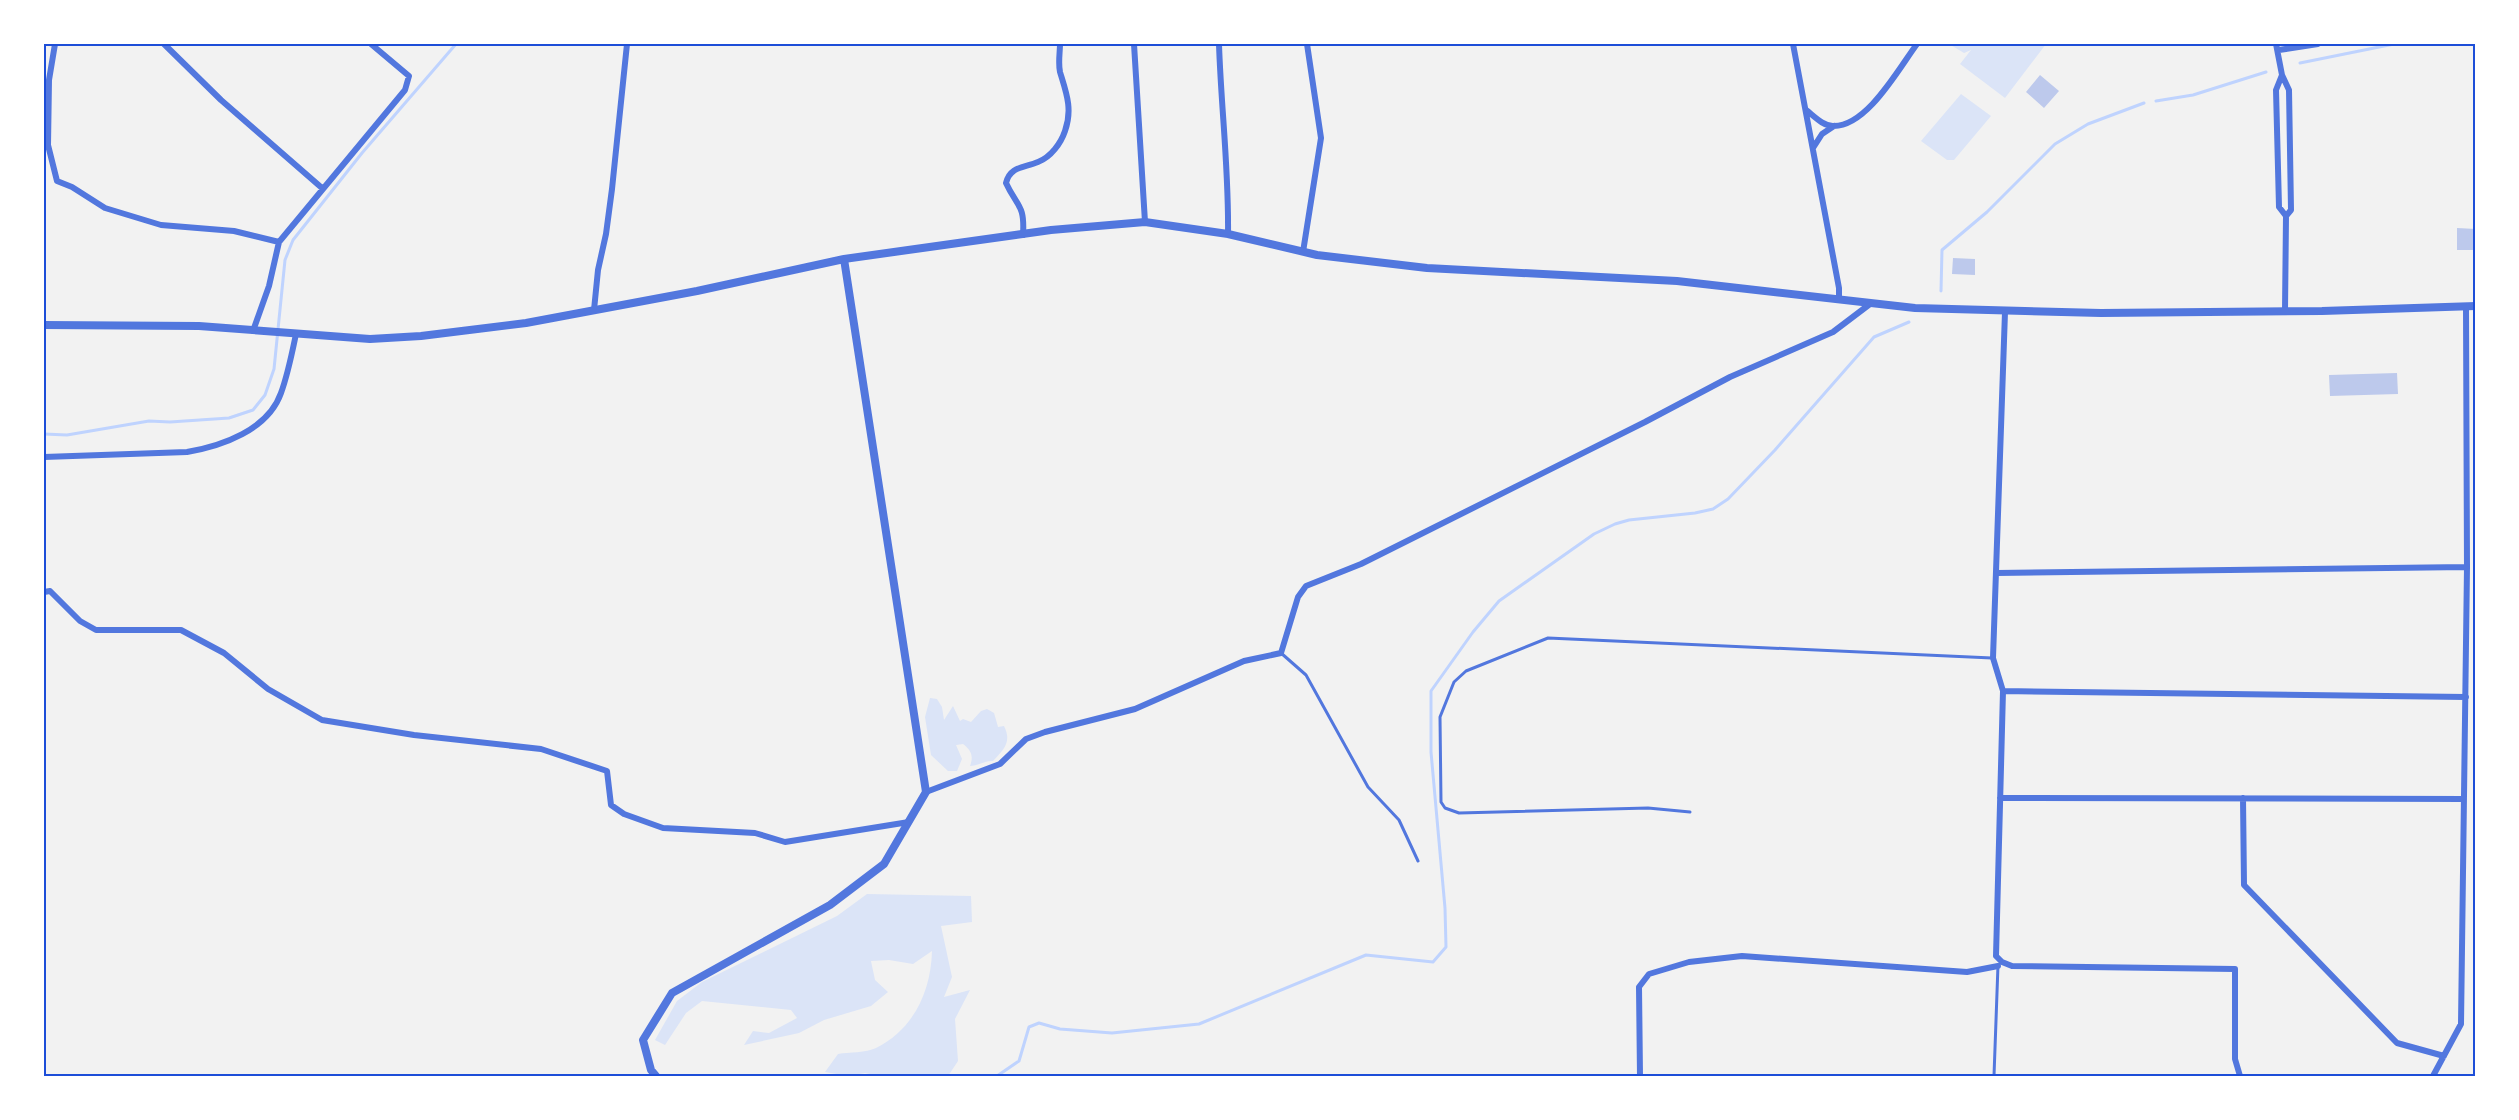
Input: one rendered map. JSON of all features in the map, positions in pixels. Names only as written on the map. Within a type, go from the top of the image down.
[{"type":"street","points":[[55,44],[49,80],[48,145],[57,181],[72,187],[105,208],[161,225],[234,231],[279,242]]},
{"type":"street","points":[[164,44],[243,121],[322,188]]},
{"type":"street","points":[[253,330],[269,286],[279,242],[405,90],[409,76],[371,44]]},
{"type":"street","points":[[594,310],[598,270],[612,189],[627,44]]},
{"type":"street","points":[[1023,234],[1024,215],[1019,202],[1006,183],[1008,175],[1015,169],[1039,162],[1051,153],[1064,133],[1069,119],[1069,99],[1060,70],[1060,44]]},
{"type":"street","points":[[1134,44],[1145,222]]},
{"type":"street","points":[[1219,44],[1229,184],[1228,234]]},
{"type":"street","points":[[1793,44],[1839,288],[1839,300]]},
{"type":"street","points":[[1813,148],[1822,134],[1834,126],[1852,121],[1865,113],[1917,44]]},
{"type":"street","points":[[2286,216],[2291,210],[2289,90],[2282,75],[2277,47],[2318,44]]},
{"type":"street","points":[[1303,252],[1322,138],[1308,45]]},
{"type":"street","points":[[2282,75],[2276,90],[2279,207],[2286,216],[2286,311]]},
{"type":"street","points":[[1806,110],[1822,123],[1834,126]]},
{"type":"street","points":[[44,325],[199,326],[370,339],[421,336],[526,323],[697,291],[844,259],[1023,234],[1145,222],[1228,234],[1303,252],[1427,268],[1677,281],[1870,304],[2006,312],[2286,311],[2475,306]]},
{"type":"street","points":[[656,1077],[651,1070],[643,1040],[672,993],[830,905],[884,864],[926,792],[844,259]]},
{"type":"street","points":[[926,792],[1000,764],[1026,740],[1045,732],[1135,709],[1244,661],[1281,653],[1298,597],[1306,586],[1361,564],[1730,377],[1833,332],[1870,304]]},
{"type":"street","points":[[2433,1077],[2461,1024],[2467,567],[2466,308]]},
{"type":"street","points":[[2000,964],[1996,956],[2003,691],[1994,658],[2000,415],[2006,312]]},
{"type":"street","points":[[44,457],[187,452],[225,442],[254,428],[269,415],[282,393],[296,334]]},
{"type":"street","points":[[1997,573],[2467,567]]},
{"type":"street","points":[[44,592],[50,591],[80,621],[96,630],[181,630],[224,653],[268,689],[322,720],[414,735],[541,749],[607,771],[610,805],[624,814],[663,828],[755,832],[785,842],[909,822]]},
{"type":"street","points":[[2003,691],[2466,697]]},
{"type":"street","points":[[2000,798],[2464,799]]},
{"type":"street","points":[[2242,798],[2244,885],[2397,1043],[2444,1056]]},
{"type":"street","points":[[1640,1077],[1639,987],[1649,974],[1689,962],[1742,956],[1967,972],[2000,964],[2235,969],[2235,1059],[2240,1077]]},
{"type":"lane","points":[[1690,812],[1648,808],[1459,813],[1445,808],[1441,802],[1440,717],[1454,682],[1466,671],[1548,638],[1994,658]]},
{"type":"lane","points":[[1281,653],[1306,675],[1368,787],[1399,820],[1418,861]]},
{"type":"lane","points":[[1994,1077],[2000,964]]},
{"type":"shaded area","points":[[1949,44],[2046,44],[2005,98],[1960,64],[1971,50],[1964,53]]},
{"type":"shaded area","points":[[1961,94],[1991,116],[1954,160],[1947,160],[1921,141]]},
{"type":"shaded area","points":[[930,698],[937,699],[942,707],[944,720],[953,706],[960,721],[963,719],[971,722],[981,711],[987,709],[994,713],[998,727],[1004,726],[1007,741],[993,761],[970,766],[972,756],[970,751],[963,744],[956,745],[962,759],[957,771],[948,771],[931,755],[925,717]]},
{"type":"shaded area","points":[[867,894],[971,896],[972,922],[941,926],[952,977],[944,997],[970,990],[955,1019],[958,1061],[948,1076],[879,1076],[865,1073],[848,1076],[825,1072],[838,1054],[872,1050],[889,1040],[910,1020],[924,994],[932,951],[913,964],[889,960],[871,961],[875,980],[888,992],[871,1006],[824,1020],[799,1033],[744,1045],[753,1031],[769,1033],[797,1018],[791,1010],[702,1001],[686,1013],[665,1045],[655,1040],[677,1001],[702,982],[837,916]]},
{"type":"building","points":[[2040,75],[2059,91],[2044,108],[2026,92]]},
{"type":"building","points":[[2457,228],[2476,229],[2476,250],[2457,250]]},
{"type":"building","points":[[1953,258],[1975,259],[1975,275],[1952,274]]},
{"type":"building","points":[[2397,373],[2398,394],[2330,396],[2329,375]]},
{"type":"waterway","points":[[44,434],[67,435],[149,421],[229,418],[253,410],[265,395],[274,369],[285,260],[293,240],[362,153],[456,44]]},
{"type":"waterway","points":[[2300,63],[2394,44]]},
{"type":"waterway","points":[[2156,101],[2193,95],[2266,72]]},
{"type":"waterway","points":[[1941,291],[1942,250],[1987,212],[2055,144],[2088,124],[2144,103]]},
{"type":"waterway","points":[[997,1076],[1019,1061],[1029,1027],[1039,1023],[1060,1029],[1112,1033],[1199,1024],[1366,955],[1433,962],[1446,947],[1445,908],[1431,752],[1431,691],[1473,632],[1499,601],[1594,534],[1629,520],[1713,509],[1728,499],[1775,450],[1874,337],[1909,322]]}]
